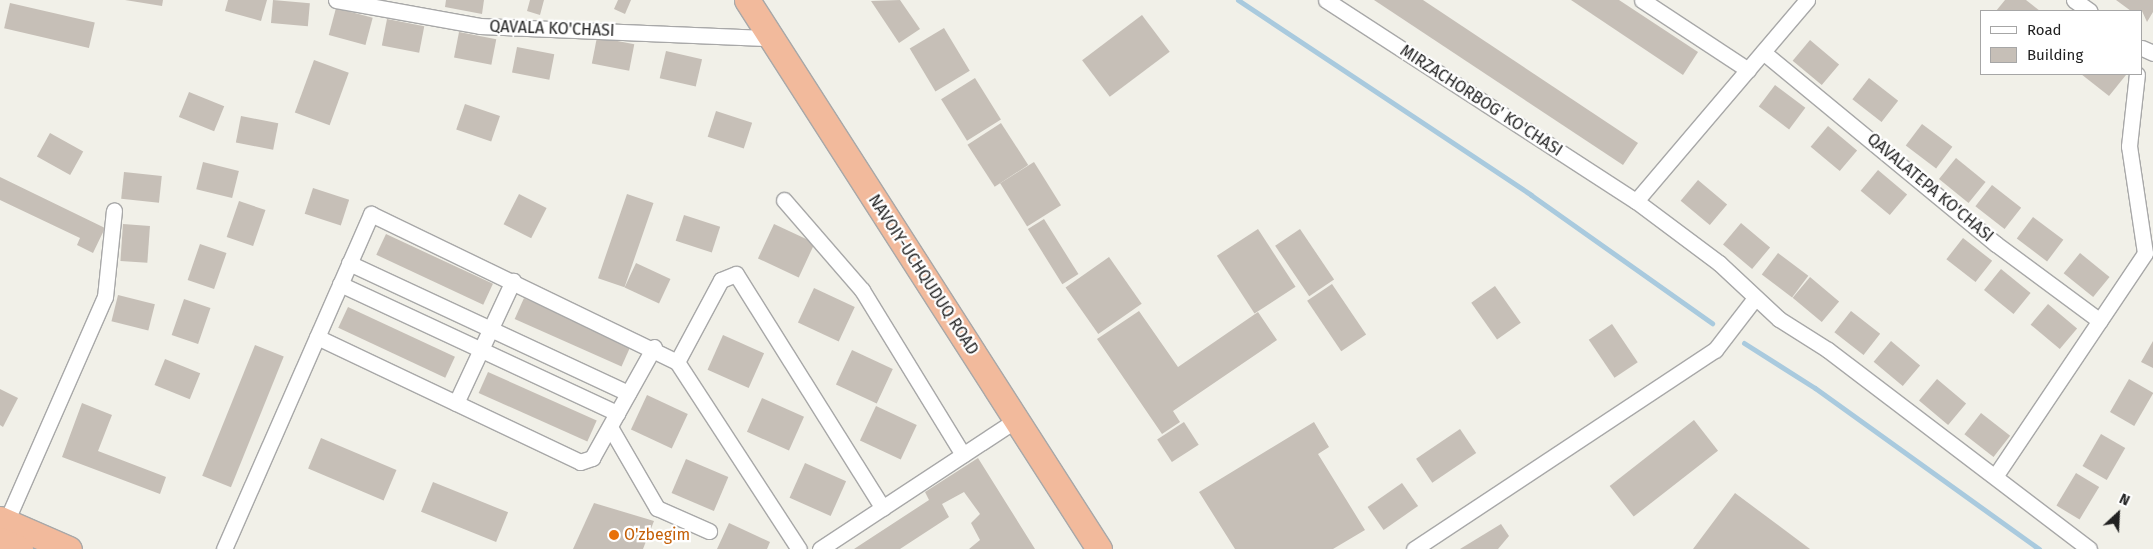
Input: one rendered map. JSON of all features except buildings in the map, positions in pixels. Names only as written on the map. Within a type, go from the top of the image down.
[{"type":"highway","name":"NAVOIY-UCHQUDUQ ROAD","points":[[747,0],[1099,549]]},
{"type":"highway","points":[[2,527],[20,549]]},
{"type":"highway","points":[[2,527],[69,549]]},
{"type":"street","name":"QAVALA KO'CHASI","points":[[336,0],[480,26],[771,38]]},
{"type":"street","name":"MIRZACHORBOG' KO'CHASI","points":[[1326,0],[1636,201],[1720,263],[1755,298],[1996,475],[2089,549]]},
{"type":"street","points":[[1642,0],[1748,70]]},
{"type":"street","points":[[1636,201],[1808,0]]},
{"type":"street","points":[[2074,0],[2089,10]]},
{"type":"street","name":"QAVALATEPA KO'CHASI","points":[[1763,52],[1996,244],[2100,320]]},
{"type":"street","points":[[1996,475],[2144,253],[2129,146],[2137,75]]},
{"type":"street","points":[[784,200],[862,290],[964,455]]},
{"type":"street","points":[[2,527],[105,297],[114,210]]},
{"type":"street","points":[[224,549],[371,214],[654,347],[677,362],[799,549]]},
{"type":"street","points":[[349,263],[628,393]]},
{"type":"street","points":[[677,362],[721,280],[736,274],[883,508]]},
{"type":"street","points":[[456,403],[513,281]]},
{"type":"street","points":[[340,284],[617,413]]},
{"type":"street","points":[[1414,549],[1715,350],[1755,298]]},
{"type":"street","points":[[317,336],[580,462],[592,458],[654,347]]},
{"type":"street","points":[[820,549],[1016,420]]},
{"type":"street","points":[[610,426],[657,508],[709,531]]},
{"type":"waterway","points":[[1238,0],[1531,195],[1712,323]]},
{"type":"waterway","points":[[1744,343],[1815,388],[2039,549]]},
{"type":"place","name":"O'zbegim","points":[[614,535]]}]
